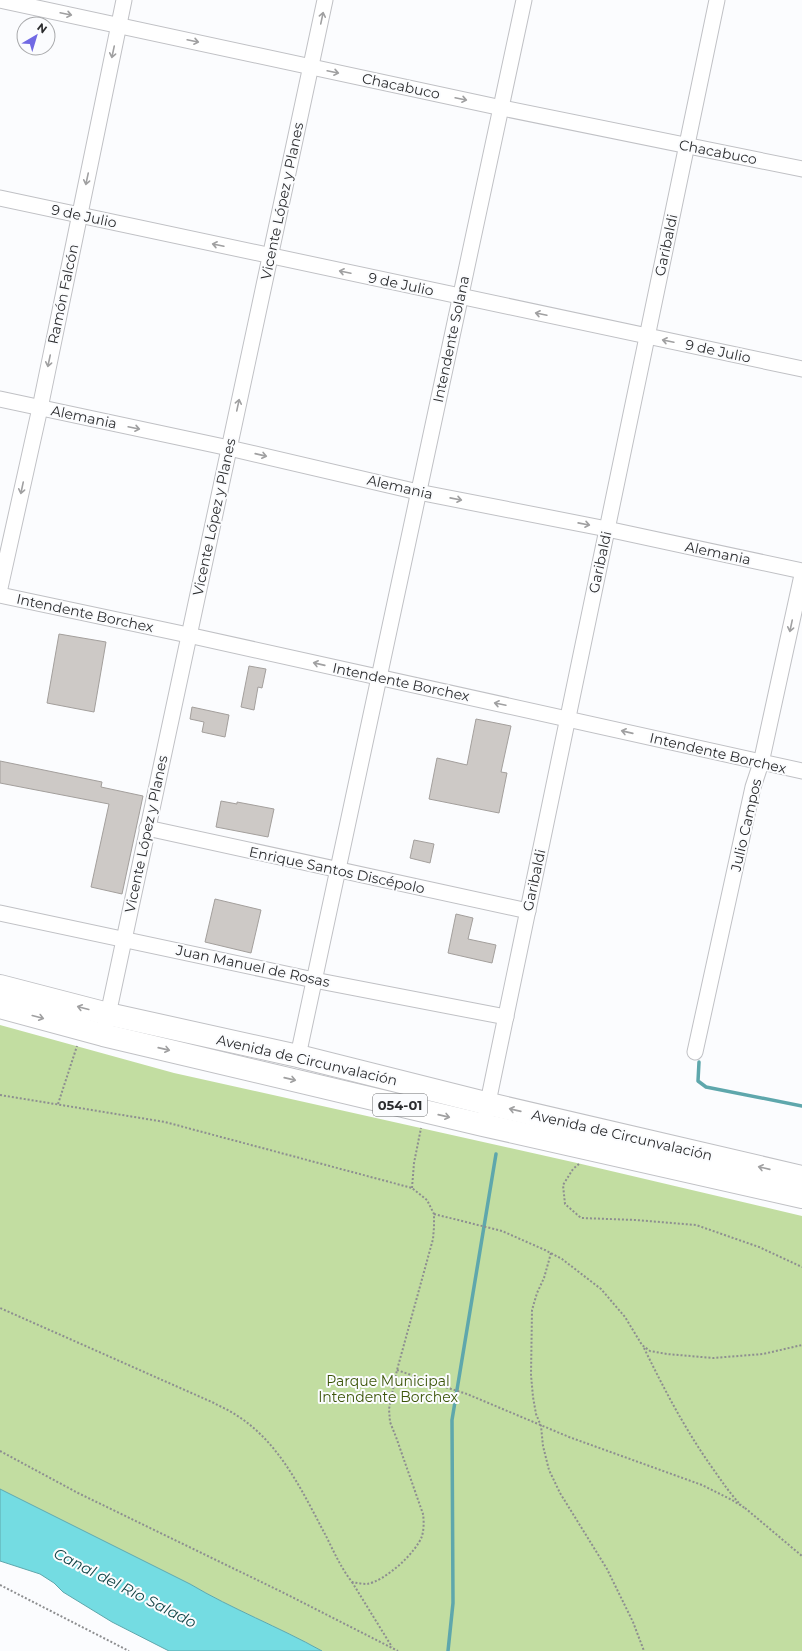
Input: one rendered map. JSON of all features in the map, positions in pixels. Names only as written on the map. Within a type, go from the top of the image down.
[{"type":"highway","name":"Avenida de Circunvalación","points":[[0,986],[108,1014],[298,1056],[488,1104],[802,1177]]},
{"type":"highway","name":"Avenida de Circunvalación","points":[[0,1007],[103,1035],[483,1125],[802,1196]]},
{"type":"street","name":"Chacabuco","points":[[0,0],[502,108],[802,169]]},
{"type":"street","name":"Ramón Falcón","points":[[0,588],[40,408],[124,0]]},
{"type":"street","name":"Vicente López y Planes","points":[[103,1035],[326,0]]},
{"type":"street","name":"Intendente Solana","points":[[298,1056],[524,0]]},
{"type":"street","name":"Garibaldi","points":[[483,1125],[718,0]]},
{"type":"street","name":"9 de Julio","points":[[0,198],[802,369]]},
{"type":"street","name":"Alemania","points":[[0,399],[229,448],[418,492],[607,529],[802,571]]},
{"type":"street","name":"Julio Campos","points":[[695,1052],[753,787],[762,763],[802,574]]},
{"type":"street","name":"Intendente Borchex","points":[[0,596],[188,635],[802,771]]},
{"type":"street","name":"Enrique Santos Discépolo","points":[[147,828],[528,912]]},
{"type":"street","name":"Juan Manuel de Rosas","points":[[0,913],[314,980],[506,1017]]},
{"type":"path","points":[[58,1104],[79,1040]]},
{"type":"path","points":[[0,1095],[165,1122],[412,1188],[427,1200],[434,1214],[432,1239],[397,1370],[389,1409],[390,1422],[424,1514],[423,1531],[417,1546],[411,1554],[390,1572],[367,1584],[352,1582]]},
{"type":"path","points":[[412,1188],[414,1163],[422,1124]]},
{"type":"path","points":[[595,1151],[574,1169],[563,1185],[565,1204],[581,1218],[636,1220],[696,1225],[759,1247],[802,1267]]},
{"type":"path","points":[[434,1214],[491,1228],[516,1236],[551,1253],[584,1275],[601,1289],[625,1317],[643,1345],[685,1426],[735,1499],[802,1556]]},
{"type":"path","points":[[551,1253],[544,1278],[537,1293],[532,1310],[531,1375],[533,1396],[541,1426],[543,1446],[549,1470],[560,1493],[607,1569],[633,1622],[644,1651]]},
{"type":"path","points":[[0,1308],[214,1403],[236,1415],[260,1434],[278,1454],[300,1489],[339,1563],[392,1648]]},
{"type":"path","points":[[643,1345],[650,1350],[667,1354],[713,1358],[763,1354],[802,1346]]},
{"type":"path","points":[[397,1370],[467,1394],[541,1426],[702,1485],[732,1500],[744,1508]]},
{"type":"path","points":[[0,1451],[78,1493],[284,1593],[398,1651]]},
{"type":"path","points":[[0,1585],[129,1651]]},
{"type":"green space","name":"Parque Municipal Intendente Borchex","points":[[0,1025],[174,1073],[577,1163],[802,1216],[802,1651],[322,1651],[0,1489]]},
{"type":"water","name":"Canal del Río Salado","points":[[0,1489],[322,1651],[169,1651],[112,1622],[63,1592],[54,1583],[40,1574],[0,1561]]},
{"type":"building","points":[[59,634],[106,642],[94,712],[47,703]]},
{"type":"building","points":[[249,666],[266,669],[262,688],[258,687],[254,710],[241,707]]},
{"type":"building","points":[[192,707],[229,715],[225,737],[202,732],[204,722],[190,719]]},
{"type":"building","points":[[476,719],[511,726],[501,772],[507,773],[499,813],[429,799],[437,758],[467,765]]},
{"type":"building","points":[[0,761],[102,782],[101,787],[143,796],[122,894],[91,887],[109,804],[0,783]]},
{"type":"building","points":[[221,801],[237,804],[237,802],[274,809],[268,837],[216,827]]},
{"type":"building","points":[[414,840],[434,844],[430,863],[410,858]]},
{"type":"building","points":[[215,899],[261,910],[251,953],[205,942]]},
{"type":"building","points":[[456,914],[473,918],[468,939],[496,945],[492,963],[448,953]]},
{"type":"waterway","points":[[699,1062],[698,1081],[706,1087],[802,1106]]},
{"type":"waterway","points":[[448,1651],[453,1603],[452,1420],[496,1154]]}]
